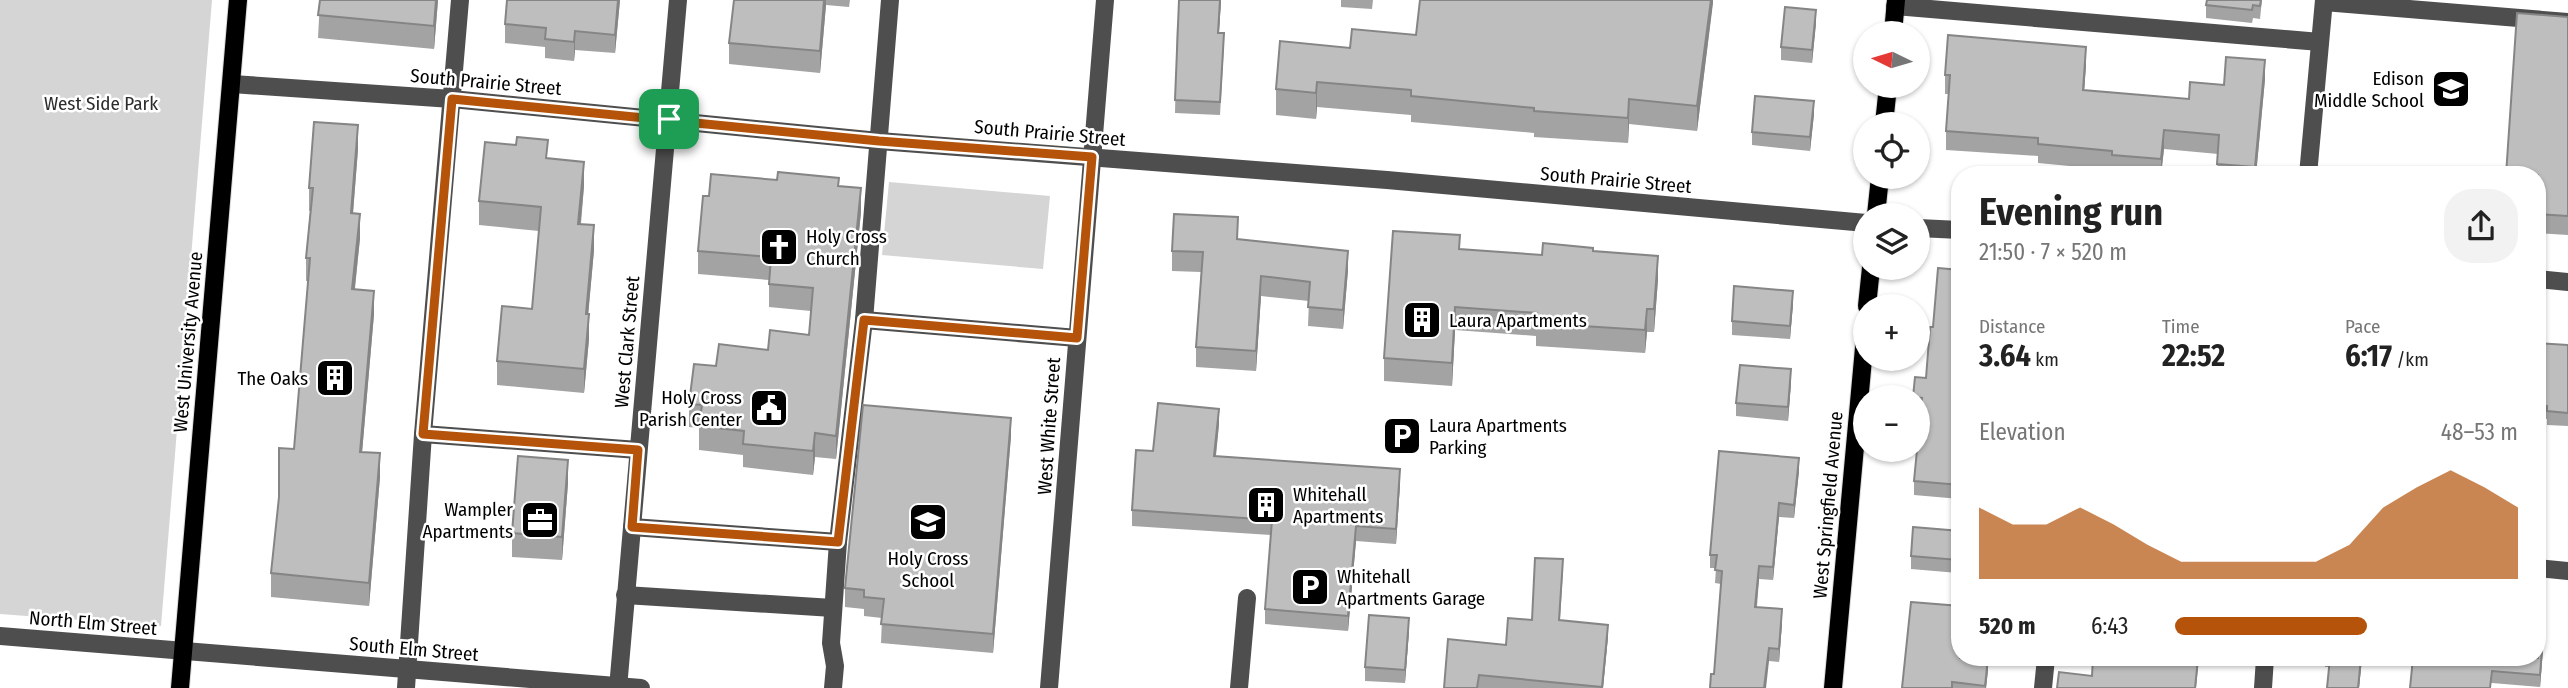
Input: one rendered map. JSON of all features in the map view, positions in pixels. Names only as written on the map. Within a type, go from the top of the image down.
[{"type":"main road","name":"West University Avenue","points":[[180,688],[238,0]]},
{"type":"main road","points":[[1894,21],[1896,3]]},
{"type":"main road","name":"West Springfield Avenue","points":[[1833,688],[1862,371]]},
{"type":"street","points":[[407,679],[423,434],[460,0]]},
{"type":"street","name":"West Clark Street","points":[[618,687],[678,0]]},
{"type":"street","points":[[833,688],[835,666],[831,643],[832,608],[864,320],[890,0]]},
{"type":"street","name":"West White Street","points":[[1049,688],[1105,0]]},
{"type":"street","points":[[2309,166],[2324,1],[2568,22]]},
{"type":"street","points":[[1896,3],[2320,42]]},
{"type":"street","name":"South Prairie Street","points":[[232,84],[452,99],[879,141],[1387,180],[1853,222]]},
{"type":"street","points":[[1930,229],[1951,230]]},
{"type":"street","points":[[2546,280],[2568,282]]},
{"type":"street","points":[[864,320],[1077,338]]},
{"type":"street","points":[[423,434],[638,450]]},
{"type":"street","points":[[632,527],[838,542]]},
{"type":"street","points":[[2546,569],[2568,571]]},
{"type":"street","points":[[625,596],[832,608]]},
{"type":"street","points":[[1240,688],[1247,598]]},
{"type":"street","name":"North Elm Street","points":[[0,636],[183,651]]},
{"type":"street","name":"South Elm Street","points":[[183,651],[407,679],[641,688]]},
{"type":"street","points":[[2043,688],[2045,666]]},
{"type":"street","points":[[2263,688],[2264,666]]},
{"type":"green space","name":"West Side Park","points":[[0,0],[212,0],[161,626],[0,614]]},
{"type":"green space","points":[[889,182],[1050,196],[1043,269],[882,255]]},
{"type":"building","points":[[320,0],[436,0],[434,26],[318,15]]},
{"type":"building","points":[[507,0],[618,0],[615,35],[575,31],[574,42],[545,39],[546,28],[505,24]]},
{"type":"building","points":[[734,0],[824,0],[820,51],[729,43]]},
{"type":"building","points":[[1179,0],[1220,0],[1218,33],[1224,33],[1220,102],[1175,100]]},
{"type":"building","points":[[1420,0],[1711,0],[1697,106],[1629,99],[1628,118],[1534,111],[1534,108],[1411,96],[1411,90],[1317,82],[1316,93],[1276,89],[1280,41],[1350,48],[1352,29],[1416,35]]},
{"type":"building","points":[[2207,0],[2261,0],[2260,6],[2253,5],[2252,10],[2206,5]]},
{"type":"building","points":[[1785,7],[1816,10],[1812,50],[1781,47]]},
{"type":"building","points":[[2517,13],[2568,17],[2568,216],[2546,215],[2546,166],[2507,166]]},
{"type":"building","points":[[1948,35],[2086,47],[2083,90],[2189,99],[2190,82],[2224,85],[2226,57],[2265,60],[2255,166],[2217,164],[2219,135],[2164,130],[2161,159],[2038,144],[2038,138],[1946,131],[1950,75],[1945,75]]},
{"type":"building","points":[[1755,96],[1814,101],[1810,137],[1752,132]]},
{"type":"building","points":[[314,122],[358,125],[351,213],[360,214],[352,289],[374,291],[360,452],[380,453],[369,583],[271,573],[279,497],[279,448],[294,449],[310,258],[306,258],[313,188],[309,188]]},
{"type":"building","points":[[517,137],[548,140],[546,158],[584,162],[578,224],[594,225],[584,369],[497,361],[502,306],[532,309],[541,207],[479,201],[485,142],[516,145]]},
{"type":"building","points":[[778,172],[839,178],[838,186],[861,188],[836,436],[815,433],[813,451],[743,444],[744,431],[699,426],[702,405],[689,404],[694,364],[716,366],[719,344],[768,350],[770,330],[809,335],[813,288],[769,284],[771,257],[698,251],[703,196],[709,196],[711,174],[777,180]]},
{"type":"building","points":[[1174,214],[1238,217],[1237,239],[1348,251],[1343,310],[1308,307],[1310,282],[1261,276],[1256,351],[1196,347],[1203,252],[1172,251]]},
{"type":"building","points":[[1393,231],[1460,235],[1459,249],[1542,255],[1543,243],[1593,248],[1593,251],[1658,256],[1654,309],[1647,309],[1645,330],[1536,323],[1537,313],[1455,307],[1452,363],[1384,358]]},
{"type":"building","points":[[1938,268],[1951,269],[1951,484],[1914,481],[1916,462],[1930,462],[1930,385],[1914,385],[1915,377],[1926,378],[1927,371],[1930,371],[1930,327],[1933,327]]},
{"type":"building","points":[[1734,286],[1793,291],[1790,326],[1732,321]]},
{"type":"building","points":[[2546,344],[2568,345],[2568,413],[2547,411]]},
{"type":"building","points":[[1740,365],[1791,369],[1788,407],[1736,403]]},
{"type":"building","points":[[1158,403],[1219,409],[1214,456],[1400,469],[1396,529],[1356,526],[1348,616],[1265,609],[1272,520],[1132,510],[1136,450],[1153,451]]},
{"type":"building","name":"Holy Cross School","points":[[863,405],[1011,418],[993,634],[881,624],[884,599],[864,597],[864,590],[845,588]]},
{"type":"building","points":[[1719,451],[1799,458],[1794,505],[1779,503],[1773,567],[1759,566],[1755,607],[1782,609],[1779,649],[1769,648],[1764,688],[1710,688],[1711,674],[1714,674],[1722,571],[1715,570],[1717,555],[1710,555]]},
{"type":"building","name":"Wampler Apartments","points":[[518,456],[568,460],[562,537],[512,533]]},
{"type":"building","points":[[1913,527],[1951,530],[1951,559],[1911,556]]},
{"type":"building","points":[[1535,558],[1563,559],[1559,620],[1608,625],[1602,687],[1479,675],[1477,688],[1444,688],[1448,639],[1506,645],[1508,618],[1532,620]]},
{"type":"building","points":[[1911,602],[1951,605],[1951,666],[1987,666],[1985,686],[1952,682],[1952,688],[1902,688]]},
{"type":"building","points":[[1369,615],[1409,618],[1405,670],[1365,667]]},
{"type":"building","points":[[2093,666],[2197,666],[2195,688],[2057,688],[2059,672],[2092,676]]},
{"type":"building","points":[[2329,666],[2360,666],[2358,688],[2327,688]]},
{"type":"building","points":[[2412,666],[2541,666],[2540,675],[2492,671],[2490,688],[2410,688]]},
{"type":"place","name":"Edison Middle School","points":[[2451,89]]},
{"type":"place","name":"Holy Cross Church","points":[[779,247]]},
{"type":"place","name":"Laura Apartments","points":[[1422,320]]},
{"type":"place","name":"The Oaks","points":[[335,378]]},
{"type":"place","name":"Holy Cross Parish Center","points":[[769,408]]},
{"type":"place","name":"Laura Apartments Parking","points":[[1402,436]]},
{"type":"place","name":"Whitehall Apartments","points":[[1266,505]]},
{"type":"place","name":"Wampler Apartments","points":[[540,520]]},
{"type":"place","name":"Holy Cross School","points":[[928,522]]},
{"type":"place","name":"Whitehall Apartments Garage","points":[[1310,587]]},
{"type":"route","points":[[452,99],[669,119],[879,141],[1092,157],[1077,338],[864,320],[838,542],[632,527],[638,450],[423,434],[452,99]]}]
